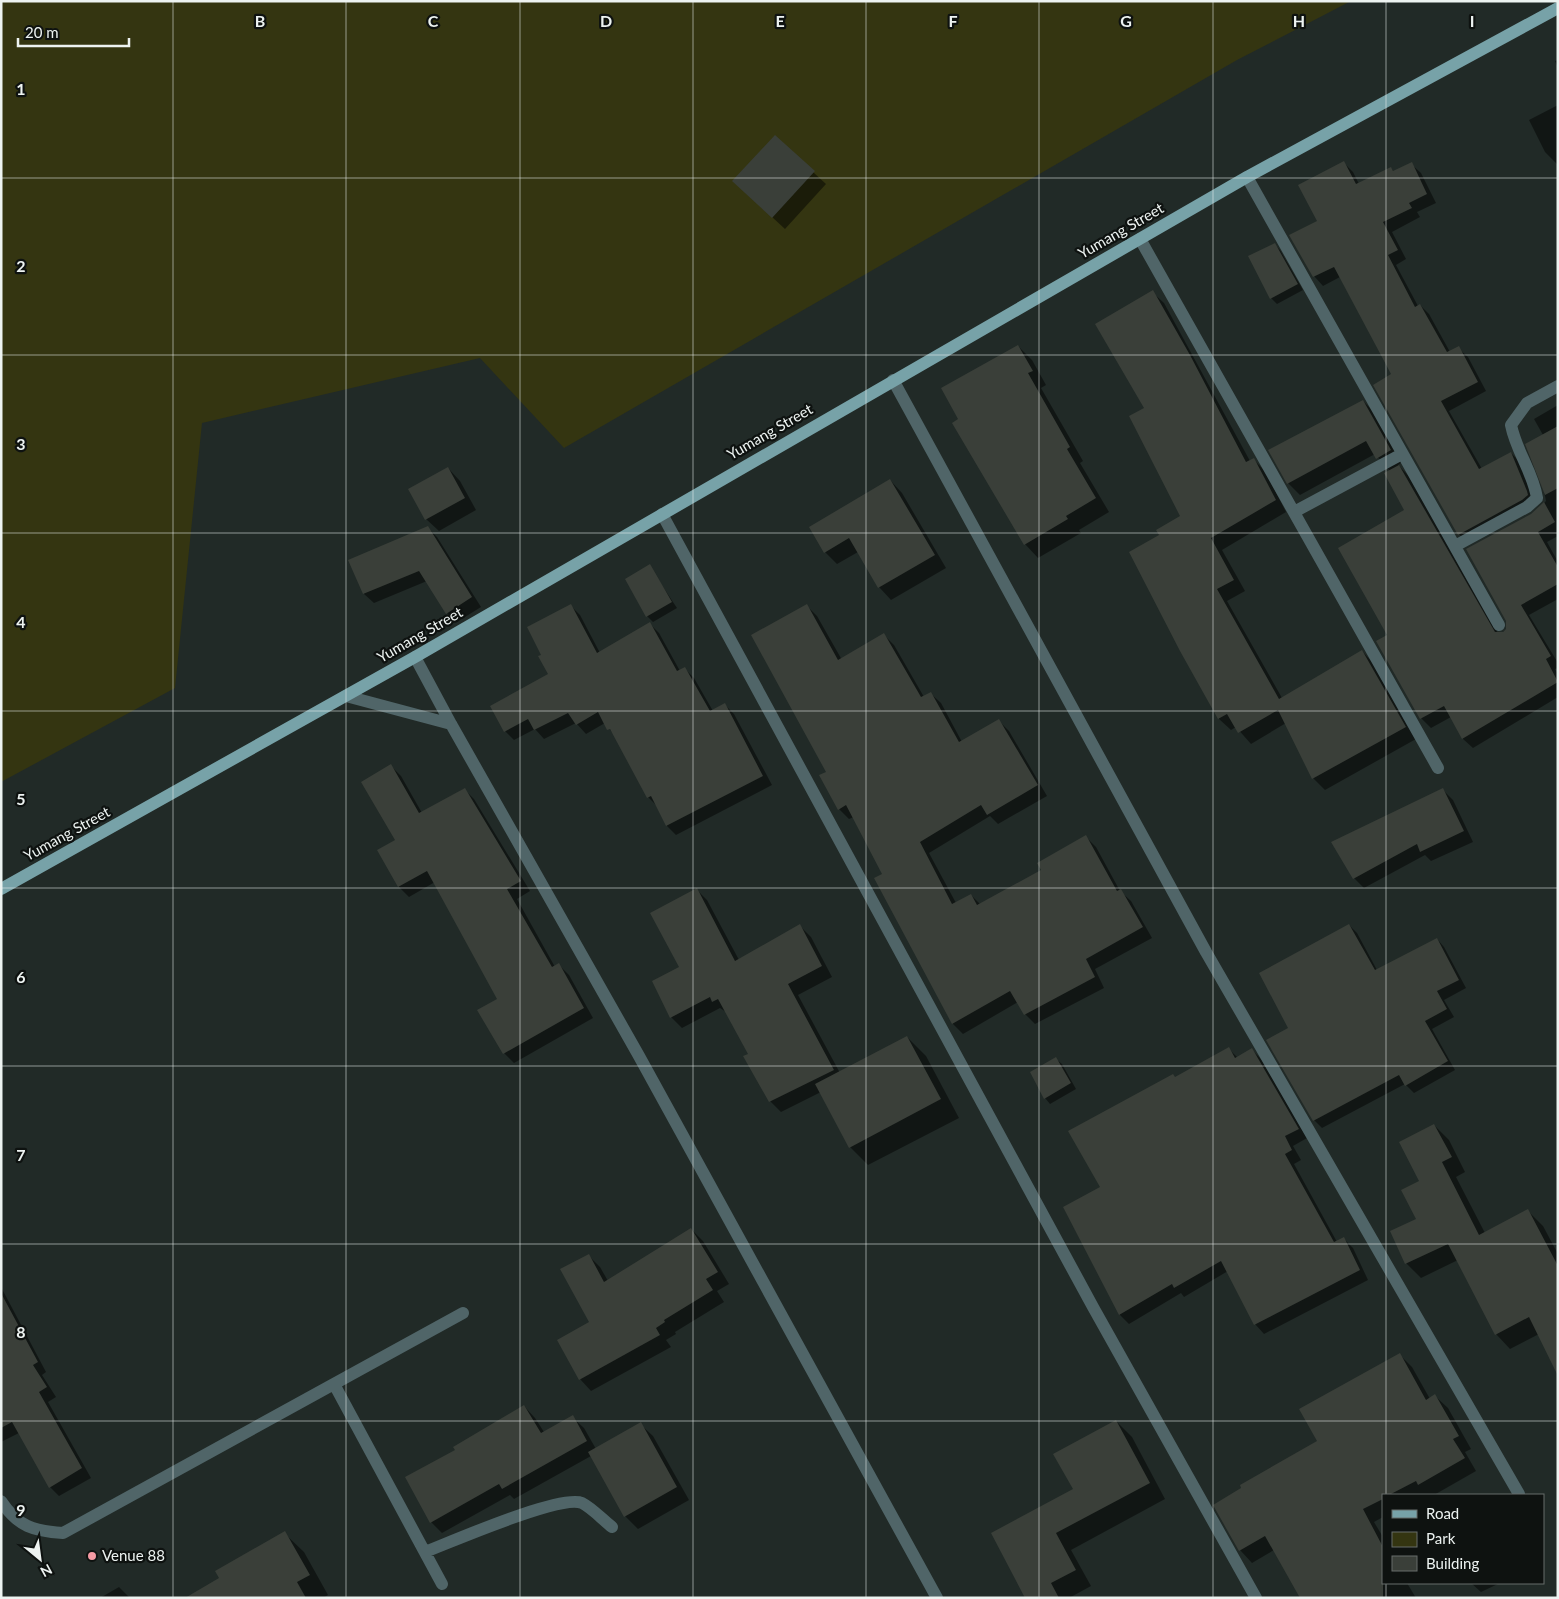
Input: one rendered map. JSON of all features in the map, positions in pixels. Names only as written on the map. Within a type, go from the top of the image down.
[{"type":"main road","name":"Yumang Street","points":[[1,889],[415,657],[1247,177],[1558,8]]},
{"type":"street","points":[[1247,177],[1499,625]]},
{"type":"street","points":[[1140,239],[1438,768]]},
{"type":"street","points":[[893,380],[1206,952],[1520,1494]]},
{"type":"street","points":[[1455,546],[1527,507],[1537,498],[1535,487],[1514,438],[1511,425],[1527,403],[1558,386]]},
{"type":"street","points":[[1294,512],[1402,454]]},
{"type":"street","points":[[662,514],[1093,1307],[1256,1598]]},
{"type":"street","points":[[415,657],[644,1065],[937,1598]]},
{"type":"street","points":[[346,696],[451,724]]},
{"type":"street","points":[[1,1501],[11,1516],[38,1532],[63,1533],[464,1313]]},
{"type":"street","points":[[334,1384],[442,1584]]},
{"type":"street","points":[[425,1552],[520,1515],[565,1502],[581,1502],[612,1527]]},
{"type":"green space","points":[[1,1],[1351,1],[1237,60],[564,448],[480,358],[202,423],[175,688],[1,782]]},
{"type":"building","points":[[775,135],[815,171],[772,218],[732,181]]},
{"type":"building","points":[[1344,161],[1356,184],[1391,167],[1393,171],[1412,162],[1427,194],[1409,203],[1412,208],[1383,222],[1398,250],[1388,255],[1415,307],[1420,304],[1447,352],[1459,346],[1478,382],[1441,401],[1479,469],[1511,452],[1527,491],[1528,495],[1522,500],[1458,535],[1373,385],[1391,374],[1334,267],[1313,277],[1289,235],[1317,221],[1298,185]]},
{"type":"building","points":[[1275,243],[1298,284],[1270,299],[1248,256]]},
{"type":"building","points":[[1153,290],[1190,355],[1246,462],[1254,458],[1276,500],[1211,538],[1234,580],[1217,589],[1279,699],[1362,650],[1406,727],[1312,779],[1278,710],[1238,733],[1227,714],[1218,719],[1180,651],[1129,552],[1159,535],[1156,530],[1180,516],[1129,416],[1144,408],[1095,324]]},
{"type":"building","points":[[1018,345],[1033,371],[1028,373],[1070,447],[1067,449],[1096,498],[1066,516],[1068,519],[1024,545],[952,423],[958,419],[941,388]]},
{"type":"building","points":[[1363,400],[1391,450],[1376,459],[1366,441],[1287,484],[1268,450]]},
{"type":"building","points":[[1558,426],[1558,488],[1545,495],[1525,444]]},
{"type":"building","points":[[1399,465],[1495,632],[1503,632],[1506,629],[1506,621],[1466,549],[1531,514],[1544,502],[1555,522],[1538,532],[1558,567],[1558,584],[1521,605],[1551,656],[1546,659],[1558,682],[1462,739],[1444,706],[1420,719],[1376,641],[1387,635],[1338,548],[1404,510],[1384,473]]},
{"type":"building","points":[[448,467],[465,498],[425,520],[408,489]]},
{"type":"building","points":[[890,479],[935,555],[878,588],[849,538],[824,553],[809,527]]},
{"type":"building","points":[[428,526],[472,597],[446,614],[419,571],[363,594],[348,560]]},
{"type":"building","points":[[650,564],[672,602],[646,617],[625,579]]},
{"type":"building","points":[[571,604],[597,653],[650,622],[677,671],[685,667],[710,711],[725,703],[763,776],[666,826],[651,796],[647,798],[610,729],[607,730],[598,712],[576,725],[568,713],[534,730],[528,719],[504,732],[490,706],[548,674],[538,656],[541,655],[527,627]]},
{"type":"building","points":[[807,604],[838,660],[884,633],[921,697],[931,692],[959,742],[999,719],[1038,785],[987,815],[981,805],[920,842],[952,904],[971,894],[977,905],[1041,870],[1037,863],[1086,835],[1117,891],[1121,889],[1143,927],[1086,959],[1095,977],[1024,1015],[1010,991],[952,1024],[874,878],[882,874],[846,805],[838,810],[819,775],[826,772],[751,635]]},
{"type":"building","points":[[391,764],[419,813],[465,788],[521,881],[507,889],[552,967],[559,963],[584,1008],[503,1054],[477,1010],[497,999],[427,871],[398,887],[377,850],[395,840],[361,782]]},
{"type":"building","points":[[1443,788],[1464,831],[1420,852],[1417,844],[1353,879],[1331,842]]},
{"type":"building","points":[[697,888],[735,961],[800,924],[822,966],[788,984],[834,1070],[769,1102],[743,1056],[748,1054],[718,999],[712,1002],[710,997],[670,1018],[652,981],[679,967],[650,913]]},
{"type":"building","points":[[1349,924],[1375,970],[1437,938],[1459,980],[1437,991],[1447,1009],[1425,1021],[1448,1061],[1405,1086],[1399,1075],[1313,1121],[1266,1040],[1288,1028],[1259,973]]},
{"type":"building","points":[[907,1036],[941,1099],[849,1148],[815,1084]]},
{"type":"building","points":[[1229,1047],[1235,1058],[1252,1048],[1299,1129],[1285,1136],[1292,1150],[1285,1154],[1334,1242],[1344,1237],[1360,1270],[1254,1325],[1221,1261],[1174,1288],[1172,1284],[1119,1315],[1063,1207],[1100,1187],[1068,1131],[1173,1074],[1175,1077]]},
{"type":"building","points":[[1056,1057],[1071,1083],[1044,1099],[1030,1072]]},
{"type":"building","points":[[1434,1124],[1452,1157],[1442,1162],[1479,1235],[1528,1209],[1558,1266],[1558,1376],[1529,1317],[1495,1335],[1448,1244],[1405,1264],[1390,1231],[1416,1219],[1401,1190],[1419,1181],[1399,1142]]},
{"type":"building","points":[[691,1228],[718,1272],[706,1279],[713,1290],[664,1320],[665,1322],[656,1328],[660,1335],[579,1380],[557,1340],[589,1322],[560,1269],[589,1254],[604,1282]]},
{"type":"building","points":[[1,1293],[38,1362],[33,1365],[47,1387],[39,1392],[82,1468],[49,1488],[12,1422],[1,1428]]},
{"type":"building","points":[[1400,1353],[1426,1400],[1435,1394],[1459,1436],[1453,1439],[1465,1458],[1418,1485],[1416,1481],[1391,1494],[1382,1494],[1382,1500],[1363,1509],[1382,1545],[1383,1598],[1300,1598],[1265,1536],[1239,1551],[1213,1505],[1241,1488],[1240,1485],[1317,1441],[1299,1409]]},
{"type":"building","points":[[524,1405],[541,1433],[573,1415],[587,1441],[502,1489],[499,1484],[430,1523],[405,1477],[455,1450],[453,1447]]},
{"type":"building","points":[[1116,1420],[1150,1483],[1056,1533],[1076,1570],[1051,1583],[1059,1598],[1025,1598],[991,1533],[1073,1489],[1053,1454]]},
{"type":"building","points":[[641,1422],[677,1487],[624,1517],[588,1452]]},
{"type":"building","points":[[285,1531],[310,1575],[297,1582],[306,1598],[185,1598],[219,1578],[215,1571]]},
{"type":"place","name":"Venue 88","points":[[92,1556]]}]
